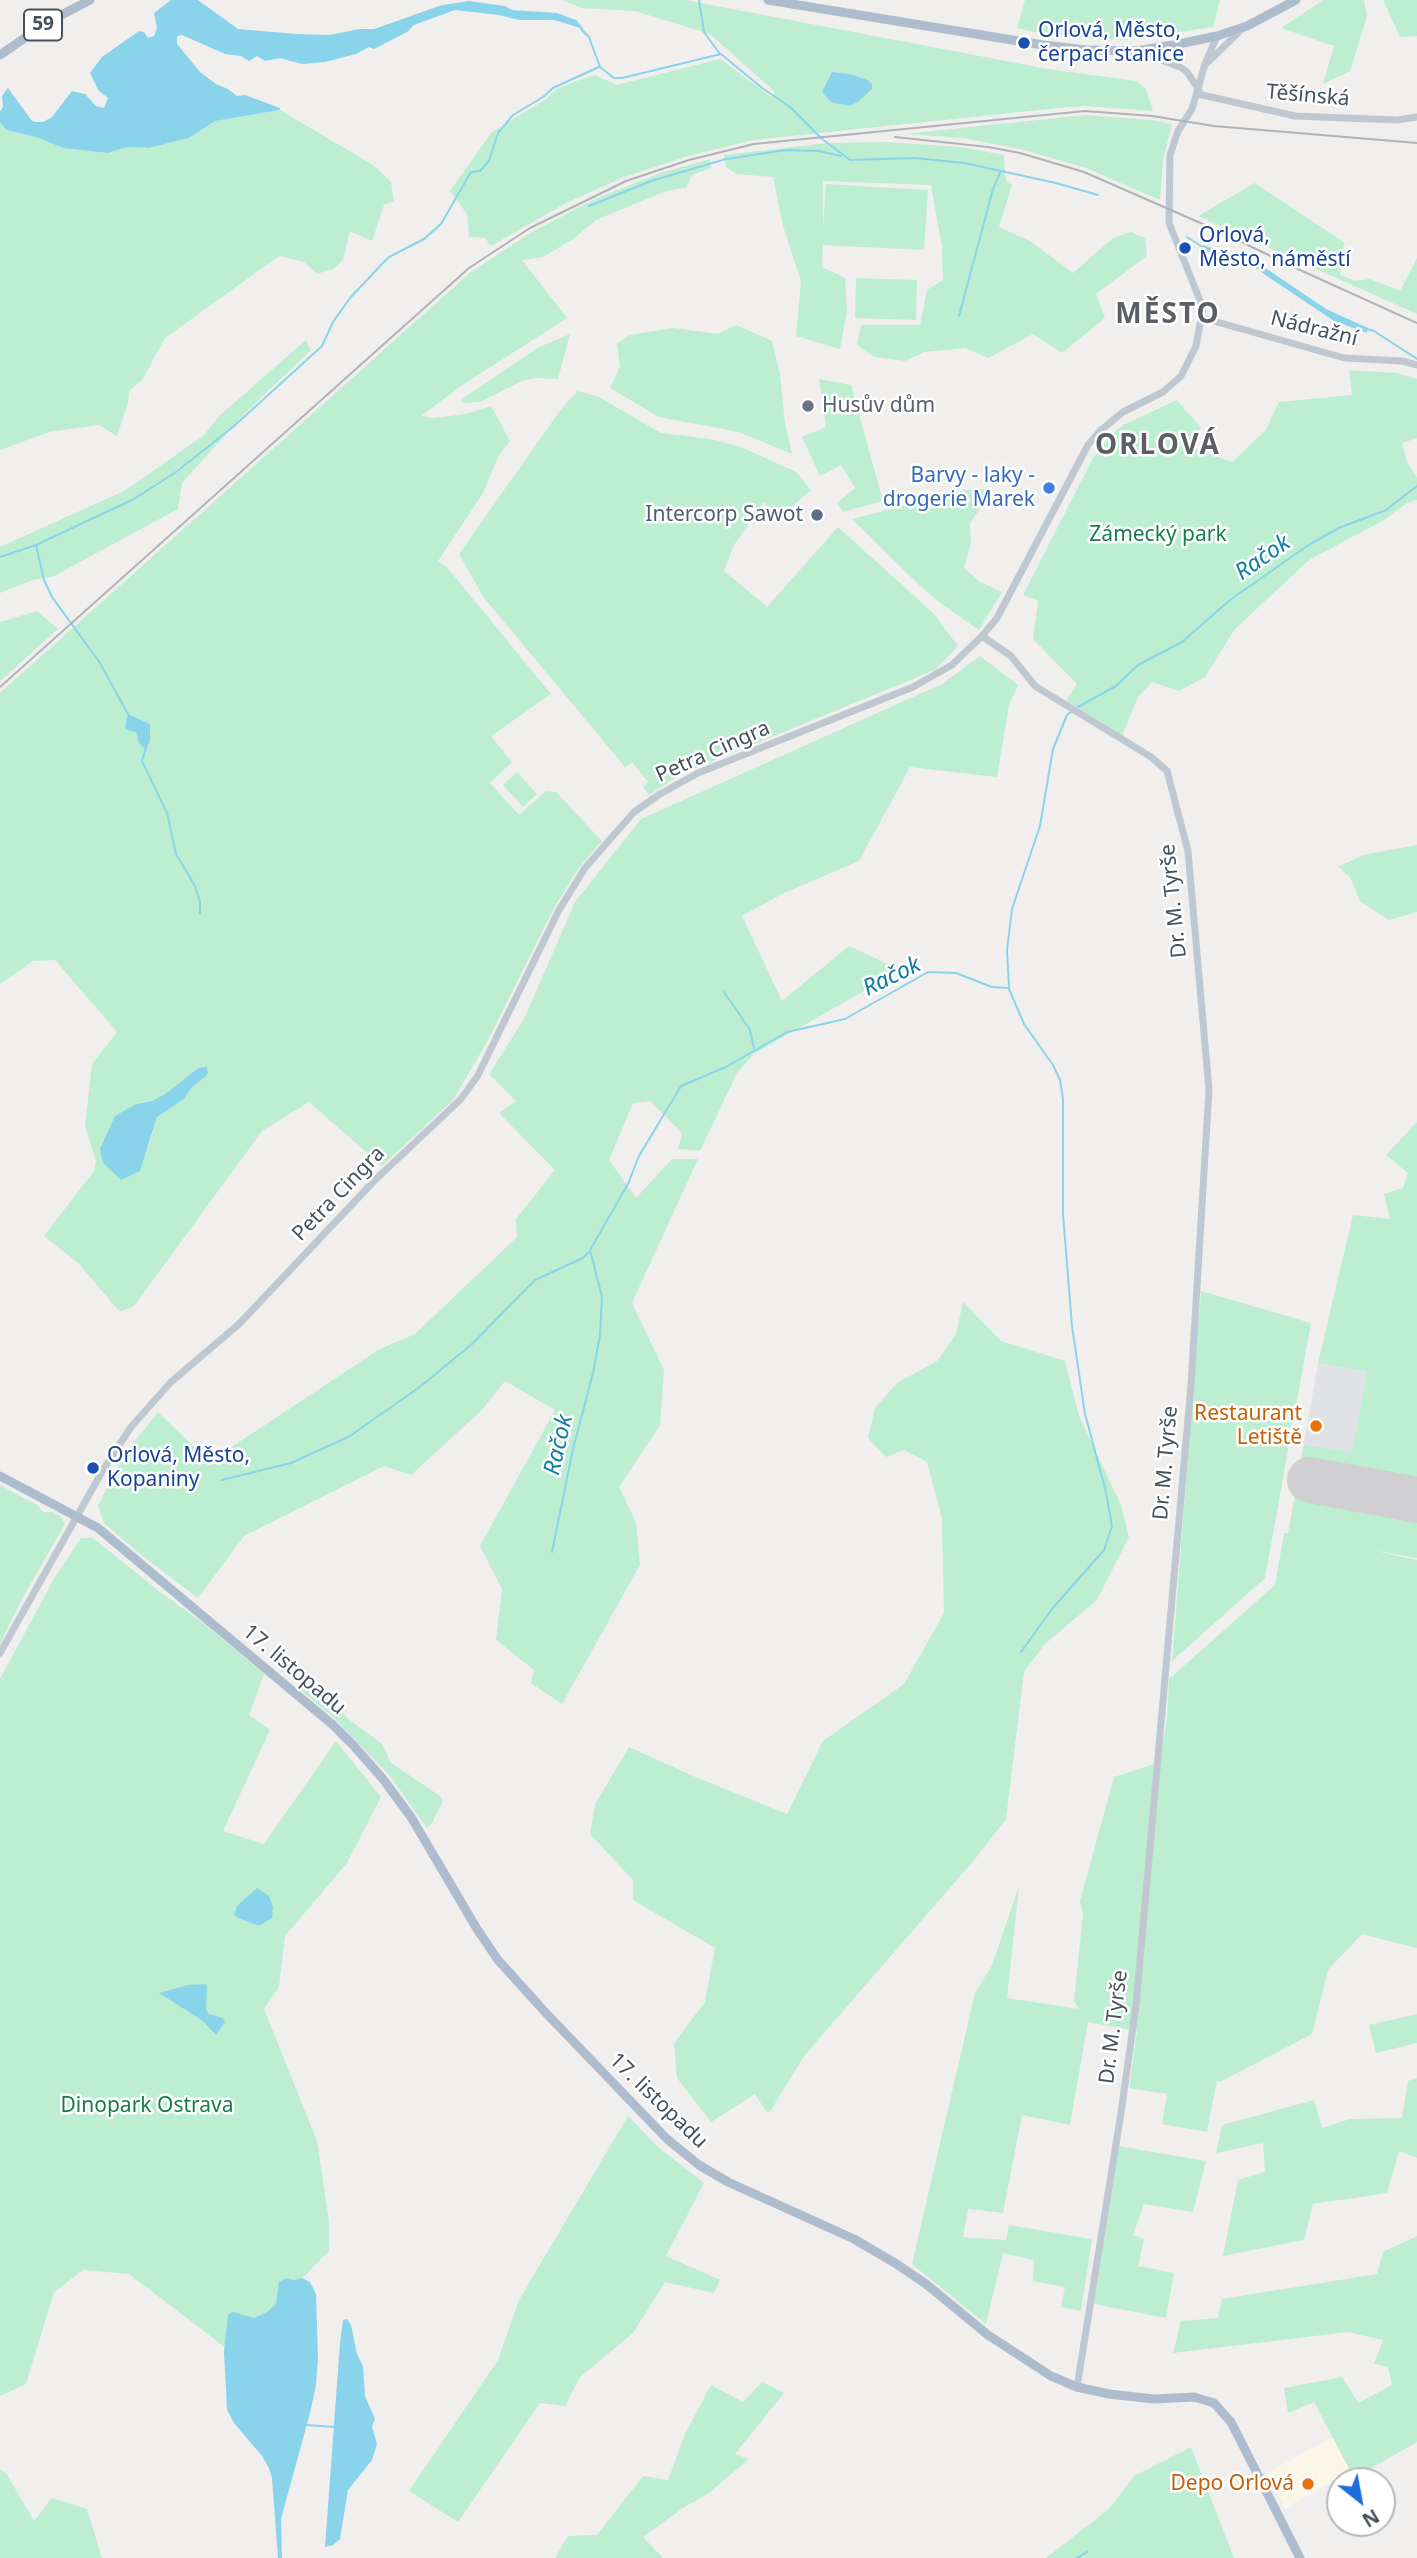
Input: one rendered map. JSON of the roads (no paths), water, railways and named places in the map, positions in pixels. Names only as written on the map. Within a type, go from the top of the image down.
[{"type":"main road","name":"59","points":[[0,55],[48,22],[90,0]]},
{"type":"main road","points":[[768,0],[1043,45],[1086,50],[1135,51],[1217,36],[1247,26],[1296,0]]},
{"type":"main road","name":"17. listopadu","points":[[0,1476],[98,1528],[333,1725],[383,1779],[411,1817],[498,1960],[667,2139],[699,2165],[728,2182],[853,2239],[895,2263],[1012,2352],[1051,2376],[1077,2387],[1118,2396],[1154,2399],[1194,2397],[1214,2403],[1231,2422],[1300,2558]]},
{"type":"street","points":[[1205,64],[1229,39],[1247,26]]},
{"type":"street","points":[[1203,318],[1200,298],[1169,223],[1170,155],[1178,131],[1192,109],[1205,64],[1217,36]]},
{"type":"street","points":[[1135,51],[1180,67],[1187,72],[1198,92]]},
{"type":"street","name":"Těšínská","points":[[1198,92],[1295,116],[1397,120],[1417,117]]},
{"type":"street","name":"Nádražní","points":[[1203,318],[1344,358],[1402,361],[1417,365]]},
{"type":"street","name":"Petra Cingra","points":[[0,1653],[77,1516],[131,1427],[150,1404],[171,1382],[239,1324],[375,1180],[460,1100],[477,1077],[559,911],[585,868],[634,812],[698,773],[926,682],[952,665],[997,618],[1088,445],[1123,412],[1155,397],[1181,376],[1196,345],[1203,318]]},
{"type":"street","name":"Dr. M. Tyrše","points":[[982,636],[1011,656],[1035,686],[1151,757],[1167,771],[1188,851],[1209,1090],[1191,1385],[1136,2005],[1077,2387]]},
{"type":"water","points":[[171,0],[198,0],[238,29],[297,34],[329,35],[374,29],[442,5],[469,1],[505,6],[512,10],[557,13],[576,20],[584,29],[554,20],[519,20],[455,10],[414,25],[407,32],[374,49],[369,47],[356,54],[325,62],[302,64],[280,58],[265,61],[257,56],[249,61],[241,56],[225,54],[182,35],[177,36],[177,44],[200,72],[237,96],[245,95],[280,110],[215,121],[189,138],[149,148],[127,147],[108,153],[63,148],[36,137],[6,130],[0,122],[2,96],[8,88],[32,121],[36,122],[52,117],[72,91],[85,94],[96,106],[104,108],[108,98],[98,90],[90,73],[102,57],[139,31],[144,32],[148,38],[154,36],[157,28],[154,13]]},
{"type":"water","points":[[832,72],[868,80],[872,89],[858,102],[849,106],[831,102],[822,92]]},
{"type":"water","points":[[1203,245],[1258,263],[1326,309],[1368,328],[1367,333],[1334,321],[1255,268],[1201,249]]},
{"type":"water","points":[[130,715],[150,724],[150,741],[146,750],[138,742],[137,733],[125,729],[127,717]]},
{"type":"water","points":[[207,1067],[208,1073],[191,1088],[184,1099],[157,1117],[140,1171],[121,1180],[103,1163],[100,1149],[115,1116],[136,1104],[152,1101],[198,1068]]},
{"type":"water","points":[[257,1888],[269,1896],[273,1907],[272,1918],[259,1926],[234,1914],[237,1906]]},
{"type":"water","points":[[205,1984],[206,2010],[209,2014],[223,2018],[225,2022],[216,2035],[203,2021],[159,1993],[188,1985]]},
{"type":"water","points":[[286,2278],[302,2278],[310,2282],[316,2294],[318,2357],[310,2413],[281,2519],[282,2558],[278,2558],[272,2478],[262,2456],[234,2423],[227,2410],[224,2352],[228,2314],[233,2312],[254,2318],[267,2312],[276,2304],[279,2282]]},
{"type":"water","points":[[347,2319],[363,2366],[365,2396],[375,2419],[372,2427],[377,2444],[372,2460],[348,2490],[340,2539],[325,2547],[340,2343],[343,2320]]},
{"type":"waterway","points":[[699,0],[704,32],[720,54]]},
{"type":"waterway","points":[[581,29],[589,37],[600,67],[614,78],[721,54],[762,88],[789,106],[821,138],[850,160],[915,158],[964,163],[1098,195]]},
{"type":"waterway","points":[[0,557],[36,545],[134,499],[176,472],[233,427],[322,346],[333,322],[350,298],[389,257],[424,239],[441,224],[471,172],[480,171],[489,161],[498,133],[513,115],[553,88],[599,67]]},
{"type":"waterway","points":[[589,206],[651,181],[726,159],[786,150],[819,151],[841,156]]},
{"type":"waterway","points":[[959,316],[993,189],[1000,173]]},
{"type":"waterway","points":[[1187,237],[1204,248]]},
{"type":"waterway","points":[[1367,329],[1417,359]]},
{"type":"waterway","name":"Račok","points":[[1078,707],[1116,686],[1138,665],[1182,642],[1230,600],[1310,544],[1339,528],[1386,510],[1417,486]]},
{"type":"waterway","points":[[36,545],[44,580],[52,597],[100,663],[129,716]]},
{"type":"waterway","name":"Račok","points":[[552,1552],[600,1335],[602,1297],[590,1250],[628,1184],[639,1156],[681,1086],[726,1067],[787,1032],[845,1019],[928,972],[956,973],[992,987],[1009,988],[1007,950],[1012,909],[1040,826],[1053,749],[1067,715],[1071,712]]},
{"type":"waterway","points":[[146,748],[142,761],[167,813],[176,854],[194,884],[200,901],[200,913]]},
{"type":"waterway","points":[[1009,989],[1024,1024],[1053,1065],[1060,1080],[1063,1099],[1063,1214],[1072,1326],[1085,1414],[1106,1492],[1112,1526],[1104,1550],[1052,1609],[1021,1652]]},
{"type":"waterway","points":[[724,992],[750,1030],[754,1048]]},
{"type":"waterway","points":[[222,1480],[291,1463],[350,1436],[421,1386],[472,1344],[535,1280],[583,1258],[589,1252]]},
{"type":"waterway","points":[[307,2425],[334,2427]]},
{"type":"waterway","points":[[1077,2558],[1087,2552]]},
{"type":"railway","points":[[0,687],[469,268],[530,228],[626,181],[689,160],[754,144],[1085,111],[1152,116],[1214,126],[1417,143]]},
{"type":"railway","points":[[895,137],[988,147],[1020,153],[1084,172],[1417,323]]},
{"type":"place","name":"Orlová, Město, čerpací stanice","points":[[1024,43]]},
{"type":"place","name":"Orlová, Město, náměstí","points":[[1185,248]]},
{"type":"place","name":"Husův dům","points":[[808,406]]},
{"type":"place","name":"Barvy - laky - drogerie Marek","points":[[1049,488]]},
{"type":"place","name":"Intercorp Sawot","points":[[817,515]]},
{"type":"place","name":"Restaurant Letiště","points":[[1316,1426]]},
{"type":"place","name":"Orlová, Město, Kopaniny","points":[[93,1468]]},
{"type":"place","name":"Depo Orlová","points":[[1308,2484]]},
{"type":"district","name":"MĚSTO","points":[[1168,315]]},
{"type":"district","name":"ORLOVÁ","points":[[1158,446]]},
{"type":"park label","name":"Zámecký park","points":[[1158,535]]},
{"type":"park label","name":"Dinopark Ostrava","points":[[147,2106]]}]
